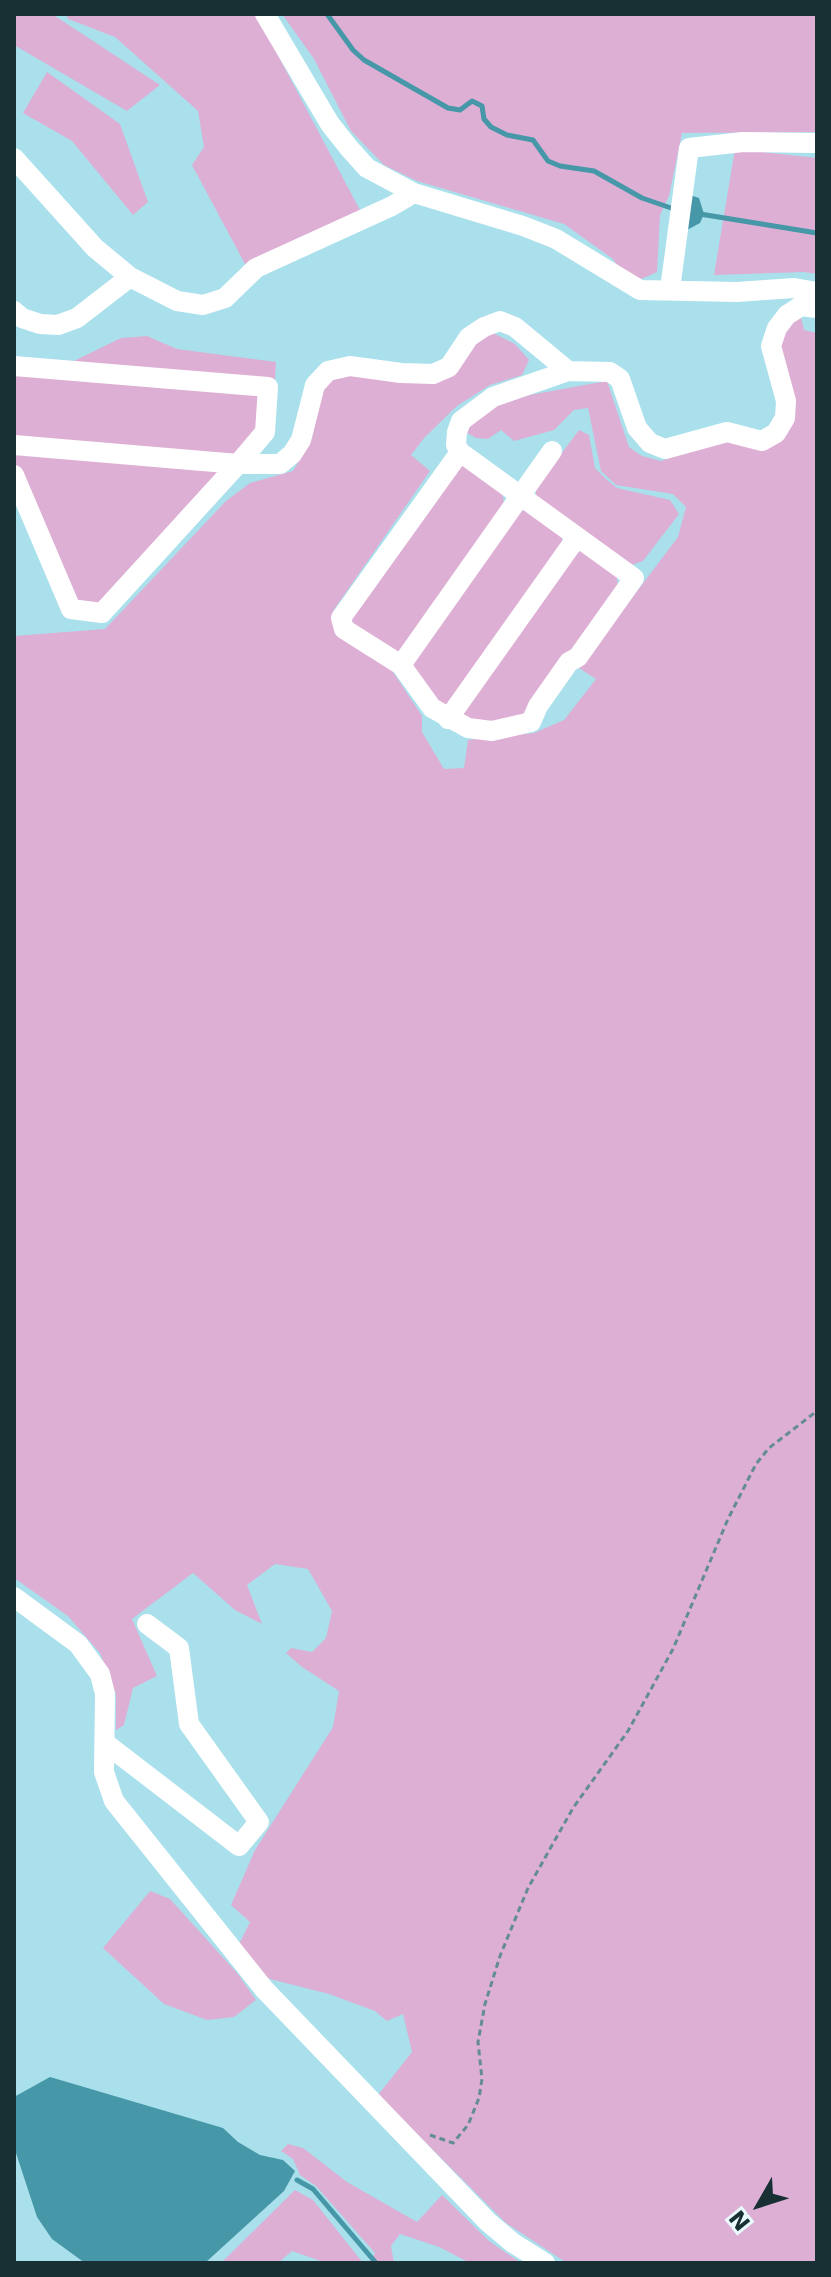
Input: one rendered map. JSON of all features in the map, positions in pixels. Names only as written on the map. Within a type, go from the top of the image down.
[{"type":"street","points":[[265,14],[330,124],[349,148],[367,168],[414,193],[556,239],[640,290],[737,292],[794,288],[817,292]]},
{"type":"street","points":[[670,289],[689,148],[743,142],[817,143]]},
{"type":"street","points":[[14,158],[95,248],[130,277],[177,301],[203,305],[225,298],[256,268],[414,193]]},
{"type":"street","points":[[14,311],[22,318],[40,324],[58,325],[77,318],[130,277]]},
{"type":"street","points":[[460,452],[341,618],[344,629],[401,665],[432,708],[468,728],[492,731],[531,722],[569,662],[578,657],[634,578],[460,452],[456,445],[461,421],[493,397],[568,371],[610,372],[620,379],[637,428],[650,443],[665,449],[727,432],[762,441],[776,433],[785,418],[786,401],[771,346],[777,328],[787,315],[801,306],[817,308]]},
{"type":"street","points":[[14,445],[238,464],[280,464],[292,454],[301,440],[315,385],[328,371],[350,366],[433,374],[449,367],[469,337],[500,321],[515,327],[568,371]]},
{"type":"street","points":[[14,366],[268,387],[265,432],[102,613],[71,609],[14,475]]},
{"type":"street","points":[[401,665],[552,451]]},
{"type":"street","points":[[448,719],[577,537]]},
{"type":"street","points":[[14,1597],[62,1630],[93,1662],[100,1674],[105,1694],[104,1772],[114,1801],[264,1989],[488,2222],[513,2243],[545,2263]]},
{"type":"street","points":[[105,1743],[239,1846],[259,1822],[189,1724],[179,1648],[147,1624]]},
{"type":"path","points":[[429,2135],[453,2143],[468,2125],[479,2098],[482,2079],[478,2042],[485,2004],[500,1956],[528,1888],[573,1808],[628,1731],[673,1649],[728,1519],[756,1464],[769,1448],[817,1411]]},
{"type":"shaded area","points":[[14,14],[52,14],[160,85],[127,111],[14,45]]},
{"type":"shaded area","points":[[66,14],[256,14],[361,212],[245,264],[192,165],[204,147],[198,111],[115,37],[68,19]]},
{"type":"shaded area","points":[[282,14],[817,14],[817,132],[682,133],[669,196],[660,215],[657,272],[639,280],[620,270],[613,259],[564,224],[417,181],[384,165],[351,131],[314,59]]},
{"type":"shaded area","points":[[47,72],[120,124],[148,202],[133,215],[72,141],[23,113]]},
{"type":"shaded area","points":[[735,149],[817,158],[817,274],[714,275]]},
{"type":"shaded area","points":[[801,317],[804,330],[817,333],[817,2263],[567,2263],[506,2223],[378,2095],[412,2052],[403,2014],[387,2021],[375,2011],[329,1994],[266,1978],[239,1944],[250,1922],[231,1905],[255,1850],[333,1727],[339,1691],[286,1653],[291,1648],[312,1652],[326,1638],[332,1611],[308,1569],[275,1564],[247,1585],[262,1624],[235,1610],[193,1573],[132,1619],[157,1676],[133,1688],[124,1725],[116,1730],[116,1694],[100,1653],[68,1616],[14,1578],[14,636],[105,629],[226,501],[250,483],[293,471],[312,438],[322,391],[331,377],[349,373],[419,381],[472,342],[491,332],[515,344],[529,360],[522,375],[490,385],[457,406],[425,437],[411,455],[430,471],[333,611],[340,636],[391,669],[422,716],[422,732],[444,769],[464,768],[468,740],[534,733],[564,720],[596,679],[579,668],[678,537],[686,507],[673,494],[616,485],[601,471],[588,408],[574,410],[554,430],[514,441],[501,430],[488,439],[476,438],[467,433],[472,421],[502,400],[607,381],[629,447],[642,456],[661,461],[728,438],[776,442],[780,344],[787,327]]},
{"type":"shaded area","points":[[147,336],[177,349],[276,362],[272,431],[101,622],[64,617],[14,498],[14,357],[74,361],[121,338]]},
{"type":"shaded area","points":[[579,430],[589,435],[595,468],[607,480],[617,488],[670,500],[679,514],[643,561],[629,566],[536,499],[536,488]]},
{"type":"shaded area","points":[[464,465],[502,490],[504,503],[403,651],[392,654],[349,627],[348,618],[455,468]]},
{"type":"shaded area","points":[[530,510],[562,533],[562,547],[449,705],[437,706],[413,672],[414,660],[518,511]]},
{"type":"shaded area","points":[[586,550],[616,572],[618,586],[524,714],[492,724],[467,723],[461,710],[572,554]]},
{"type":"shaded area","points":[[150,1891],[170,1899],[237,1973],[256,2000],[234,2017],[207,2020],[164,2004],[103,1948]]},
{"type":"shaded area","points":[[288,2144],[303,2148],[347,2182],[417,2222],[442,2195],[489,2241],[521,2263],[470,2263],[439,2247],[400,2234],[391,2246],[394,2263],[370,2263],[375,2253],[316,2186],[300,2175],[293,2159],[281,2151]]},
{"type":"shaded area","points":[[295,2190],[313,2200],[363,2263],[326,2263],[292,2251],[278,2263],[221,2263]]},
{"type":"water","points":[[687,194],[699,198],[704,214],[700,223],[687,230]]},
{"type":"water","points":[[50,2077],[223,2128],[238,2142],[260,2155],[283,2160],[295,2171],[284,2191],[205,2263],[85,2263],[52,2239],[37,2217],[14,2147],[14,2097]]},
{"type":"waterway","points":[[327,14],[364,60],[448,108],[460,110],[472,101],[482,106],[484,119],[491,127],[507,135],[533,140],[548,161],[594,171],[642,198],[674,209]]},
{"type":"waterway","points":[[700,214],[817,233]]},
{"type":"waterway","points":[[297,2180],[313,2189],[376,2263]]}]
